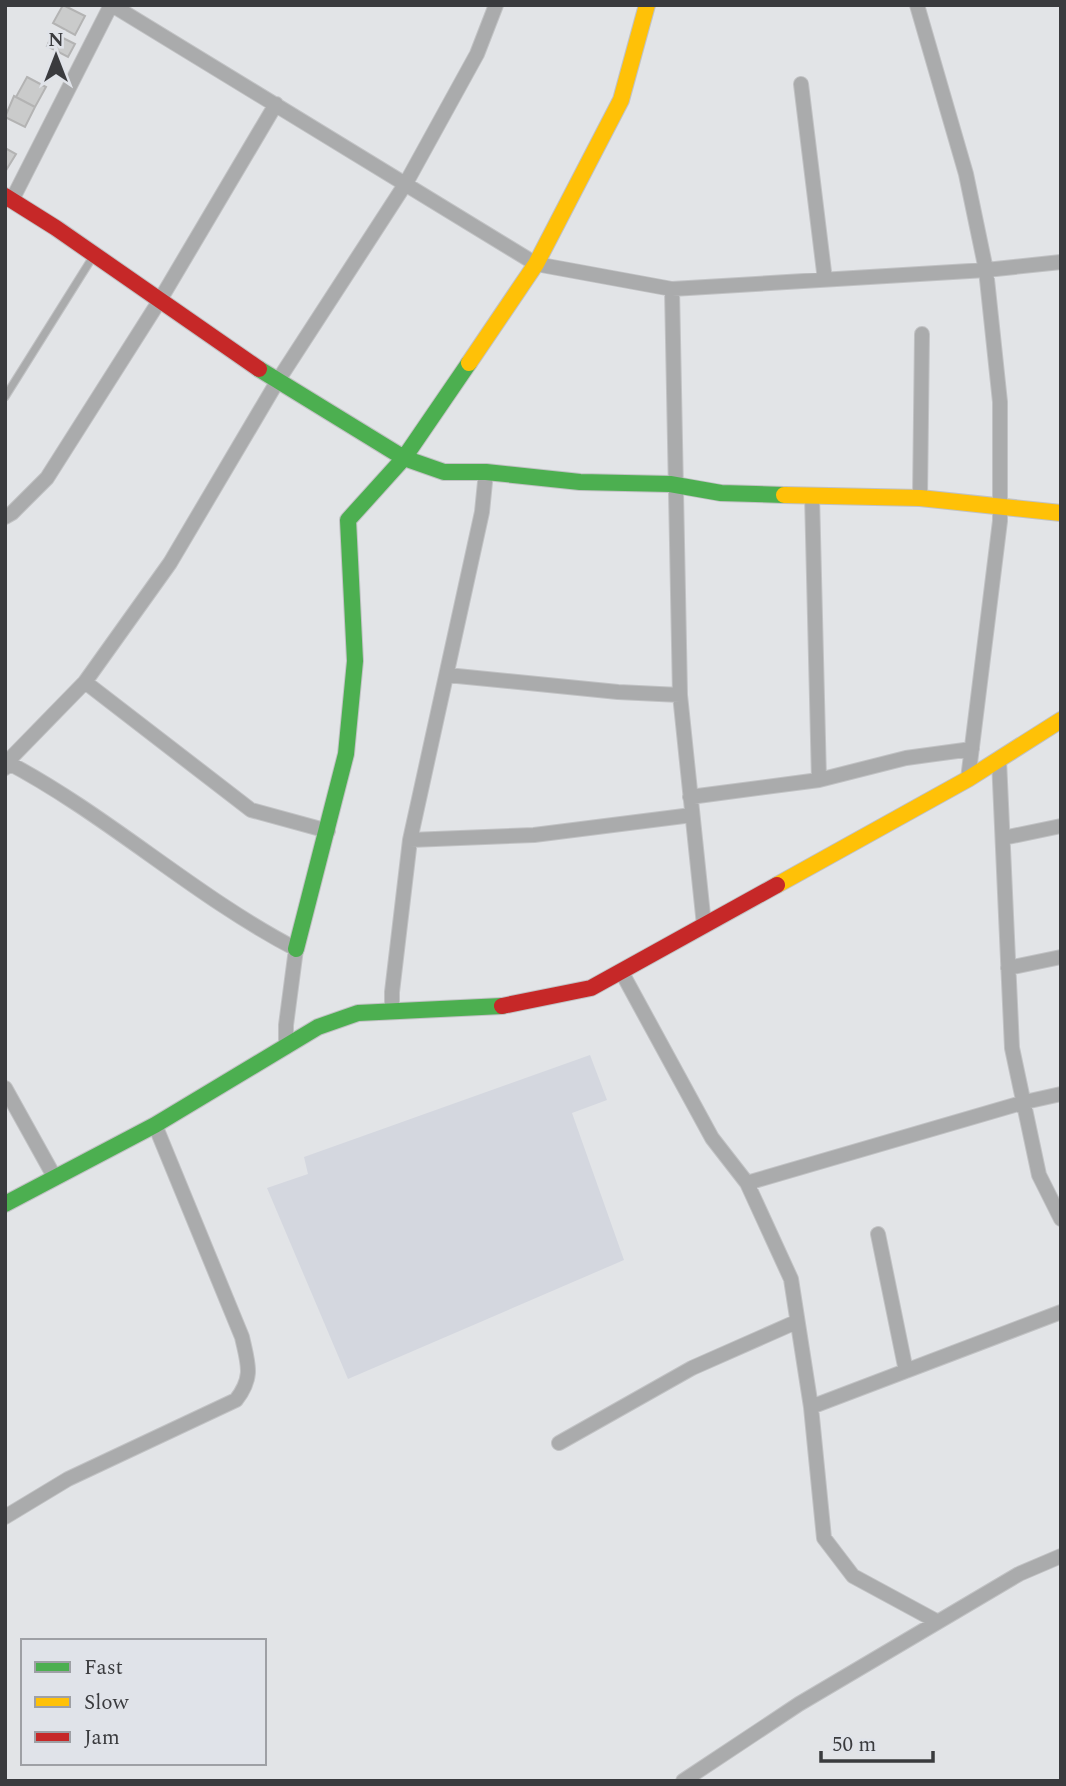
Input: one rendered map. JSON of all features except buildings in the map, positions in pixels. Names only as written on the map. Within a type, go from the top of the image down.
[{"type":"street","points":[[1061,262],[986,270],[672,289],[536,264],[111,5],[9,198],[277,382],[404,458],[444,472],[486,472],[580,482],[675,485],[720,493],[920,498],[1061,513]]},
{"type":"street","points":[[296,949],[257,929],[79,805],[6,764],[85,682],[170,563],[277,382],[406,183],[477,54],[496,5]]},
{"type":"street","points":[[286,1047],[285,1025],[296,949],[346,754],[355,661],[348,520],[404,458],[536,264],[621,100],[647,5]]},
{"type":"street","points":[[917,5],[966,174],[986,270],[1000,402],[1000,507],[968,779]]},
{"type":"street","points":[[801,84],[825,280]]},
{"type":"street","points":[[5,517],[47,478],[160,300],[276,104]]},
{"type":"street","points":[[672,289],[680,695],[704,925]]},
{"type":"street","points":[[920,498],[922,334]]},
{"type":"street","points":[[392,1012],[393,978],[410,839],[482,512],[486,472]]},
{"type":"street","points":[[813,495],[818,780]]},
{"type":"street","points":[[447,675],[618,692],[680,695]]},
{"type":"street","points":[[85,682],[251,810],[328,831]]},
{"type":"street","points":[[5,1204],[155,1125],[318,1027],[358,1013],[492,1008],[591,988],[968,779],[1061,720]]},
{"type":"street","points":[[690,797],[818,780],[906,758],[972,749]]},
{"type":"street","points":[[999,760],[1012,1048],[1039,1175],[1061,1219]]},
{"type":"street","points":[[410,839],[534,835],[692,816]]},
{"type":"street","points":[[1003,838],[1061,826]]},
{"type":"street","points":[[1008,968],[1061,957]]},
{"type":"street","points":[[621,971],[712,1138],[747,1183],[791,1279],[811,1407],[824,1538],[853,1576],[938,1622]]},
{"type":"street","points":[[5,1088],[55,1178]]},
{"type":"street","points":[[747,1183],[1025,1102],[1061,1094]]},
{"type":"street","points":[[5,1517],[68,1479],[236,1400],[247,1387],[248,1364],[242,1337],[155,1125]]},
{"type":"street","points":[[878,1234],[906,1371]]},
{"type":"street","points":[[811,1407],[1061,1312]]},
{"type":"street","points":[[559,1443],[692,1368],[796,1322]]},
{"type":"street","points":[[683,1781],[799,1704],[1019,1574],[1061,1556]]},
{"type":"lane","points":[[5,397],[94,255]]},
{"type":"shaded area","points":[[590,1055],[607,1100],[572,1113],[624,1260],[348,1379],[267,1188],[308,1174],[304,1157]]},
{"type":"traffic: fast","points":[[296,949],[346,754],[355,661],[348,520],[404,458],[469,363]]},
{"type":"traffic: fast","points":[[259,369],[404,458],[444,472],[486,472],[580,482],[670,484],[721,493],[784,495]]},
{"type":"traffic: fast","points":[[5,1204],[155,1125],[318,1027],[358,1013],[502,1006]]},
{"type":"traffic: slow","points":[[469,363],[536,264],[621,100],[647,5]]},
{"type":"traffic: slow","points":[[784,495],[920,498],[1061,513]]},
{"type":"traffic: slow","points":[[777,885],[968,779],[1061,720]]},
{"type":"traffic: jam","points":[[5,196],[56,228],[259,369]]},
{"type":"traffic: jam","points":[[502,1006],[591,988],[777,885]]}]
